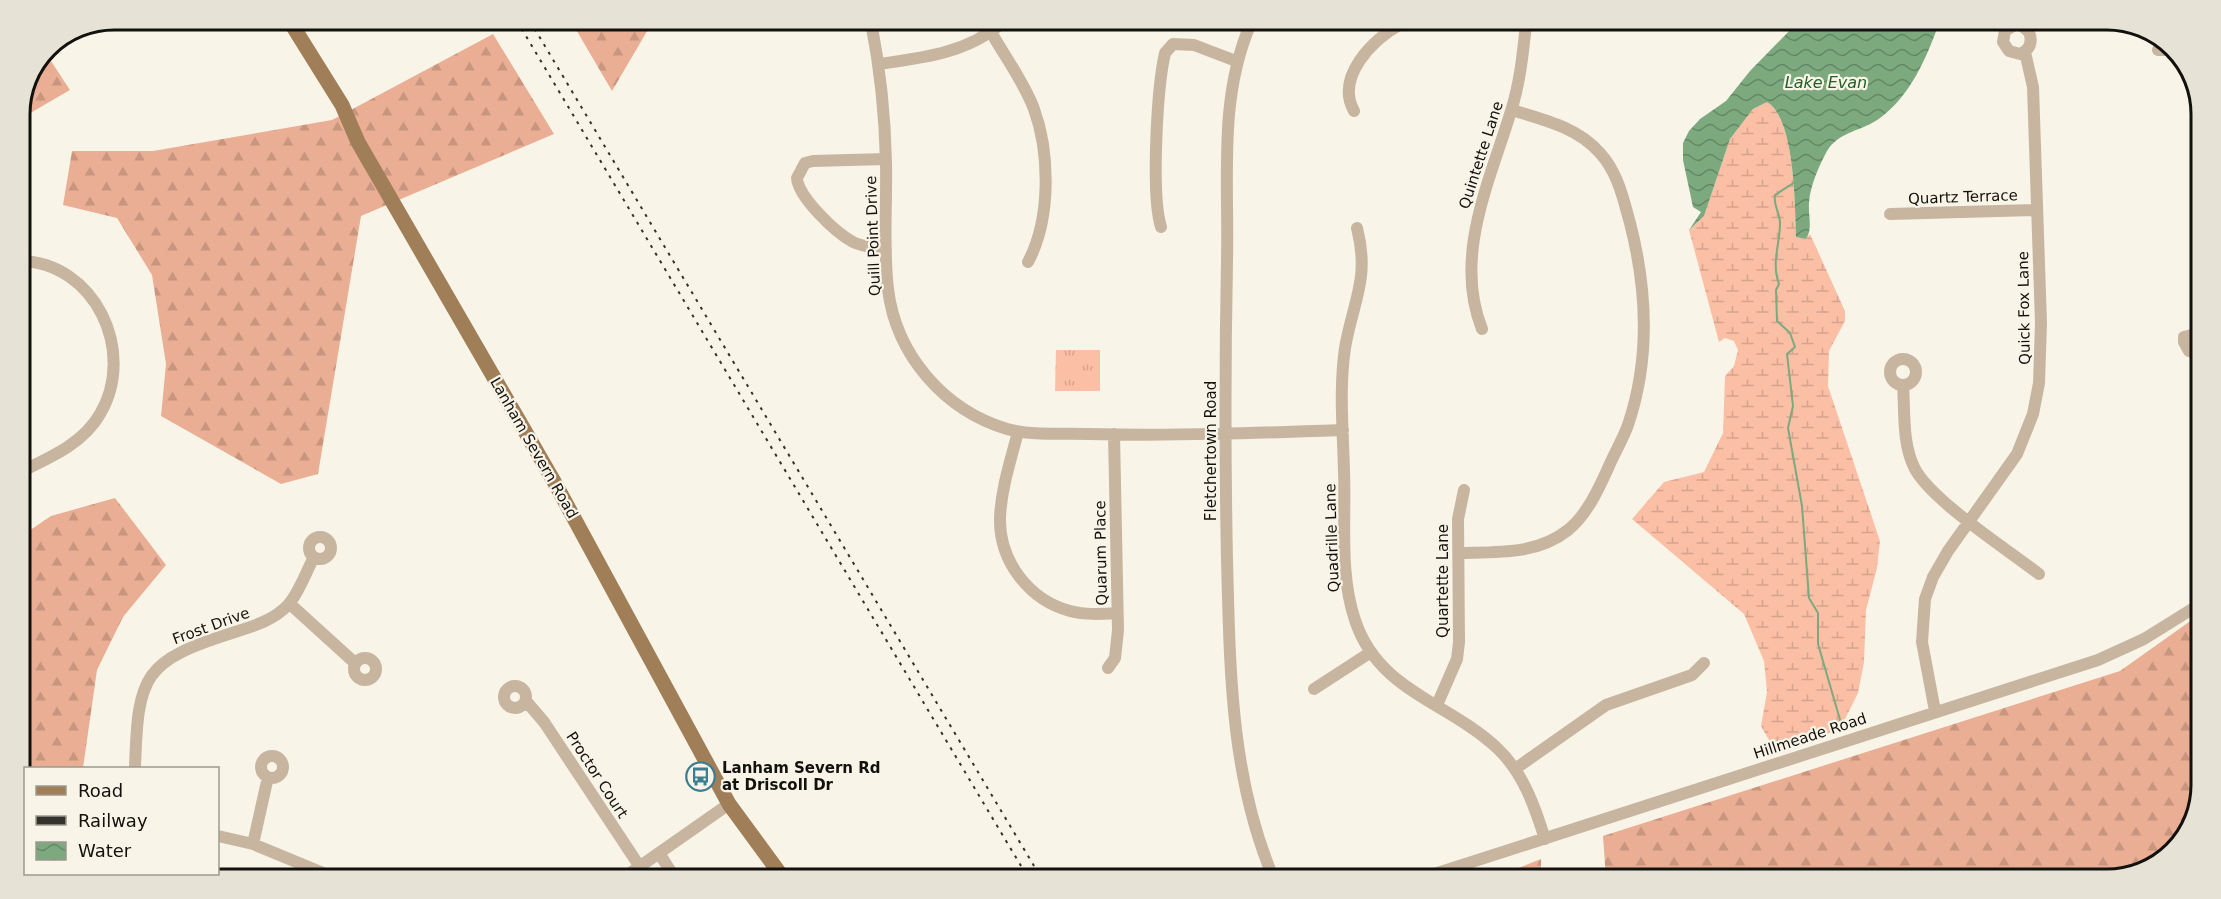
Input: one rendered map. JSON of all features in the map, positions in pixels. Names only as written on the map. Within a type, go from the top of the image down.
[{"type":"main road","name":"Lanham Severn Road","points":[[295,30],[342,105],[358,142],[556,485],[729,804],[777,869]]},
{"type":"street","name":"Quill Point Drive","points":[[873,30],[879,63],[886,159],[886,250],[891,305],[904,342],[920,369],[942,392],[966,410],[994,424],[1018,432],[1224,434],[1343,430]]},
{"type":"street","points":[[879,63],[932,57],[972,43],[993,30]]},
{"type":"street","name":"Fletchertown Road","points":[[1248,30],[1236,62],[1229,100],[1228,126],[1224,434],[1229,644],[1234,724],[1247,797],[1270,869]]},
{"type":"street","points":[[1354,111],[1348,94],[1357,65],[1374,43],[1392,30]]},
{"type":"street","name":"Quintette Lane","points":[[1482,329],[1473,297],[1475,231],[1483,193],[1512,110],[1521,69],[1525,30]]},
{"type":"street","points":[[2009,30],[2003,37],[2005,47],[2014,54],[2025,52]]},
{"type":"street","name":"Quick Fox Lane","points":[[1935,711],[1922,642],[1922,611],[1933,577],[2017,454],[2036,401],[2041,359],[2033,87],[2025,52],[2031,43],[2031,37],[2025,30]]},
{"type":"street","points":[[991,32],[1030,99],[1041,137],[1044,174],[1043,206],[1037,241],[1028,261]]},
{"type":"street","points":[[1161,227],[1157,212],[1157,140],[1165,53],[1173,44],[1188,44],[1236,62]]},
{"type":"street","points":[[1459,553],[1529,549],[1558,537],[1576,524],[1598,489],[1628,425],[1643,350],[1643,313],[1638,259],[1622,195],[1611,169],[1598,151],[1566,127],[1512,110]]},
{"type":"street","points":[[886,159],[813,161],[801,167],[797,178],[800,189],[836,231],[855,243],[886,250]]},
{"type":"street","name":"Quartz Terrace","points":[[1890,214],[2036,210]]},
{"type":"street","name":"Quadrille Lane","points":[[1357,228],[1362,249],[1362,278],[1345,349],[1343,430],[1347,586],[1356,624],[1371,652],[1408,690],[1437,705],[1496,747],[1515,769],[1531,799],[1545,839]]},
{"type":"street","points":[[30,263],[57,270],[87,293],[108,326],[114,364],[107,401],[90,428],[62,450],[30,467]]},
{"type":"street","points":[[2191,335],[2184,337],[2184,342],[2191,352]]},
{"type":"street","points":[[1903,385],[1906,440],[1913,466],[1932,491],[2039,574]]},
{"type":"street","points":[[1018,432],[1000,510],[1001,532],[1008,559],[1027,586],[1049,602],[1071,611],[1117,614]]},
{"type":"street","name":"Quarum Place","points":[[1108,668],[1115,658],[1117,648],[1114,434]]},
{"type":"street","name":"Quartette Lane","points":[[1437,705],[1457,659],[1461,617],[1458,519],[1464,490]]},
{"type":"street","name":"Frost Drive","points":[[135,767],[138,705],[147,685],[161,664],[197,643],[260,624],[290,604],[314,557]]},
{"type":"street","points":[[290,604],[356,663]]},
{"type":"street","name":"Hillmeade Road","points":[[1450,869],[2098,660],[2144,639],[2191,609]]},
{"type":"street","points":[[1314,689],[1371,652]]},
{"type":"street","points":[[1515,769],[1606,705],[1692,675],[1704,663]]},
{"type":"street","name":"Proctor Court","points":[[526,701],[544,722],[636,869]]},
{"type":"street","points":[[253,844],[268,777]]},
{"type":"street","points":[[639,869],[729,804]]},
{"type":"street","points":[[219,836],[253,844],[313,869]]},
{"type":"street","points":[[659,853],[670,869]]},
{"type":"green space","points":[[576,30],[648,30],[612,91]]},
{"type":"green space","points":[[493,34],[554,134],[361,216],[318,474],[281,484],[161,416],[166,364],[152,275],[117,218],[63,205],[72,151],[153,151],[332,120]]},
{"type":"green space","points":[[50,60],[70,90],[30,113],[33,92]]},
{"type":"green space","points":[[1767,102],[1776,111],[1788,144],[1794,185],[1796,237],[1806,239],[1810,234],[1845,311],[1845,321],[1829,351],[1828,386],[1880,541],[1877,568],[1866,610],[1864,662],[1858,693],[1840,729],[1798,745],[1770,742],[1761,726],[1767,692],[1764,661],[1744,614],[1632,519],[1664,482],[1704,472],[1723,433],[1725,376],[1734,366],[1738,350],[1734,341],[1725,338],[1719,342],[1689,230],[1704,216],[1730,139],[1753,109]]},
{"type":"green space","points":[[1056,350],[1100,350],[1100,391],[1055,391]]},
{"type":"green space","points":[[115,498],[166,565],[123,617],[97,670],[83,767],[30,767],[30,530],[51,516]]},
{"type":"green space","points":[[2191,621],[2191,785],[2189,801],[2185,817],[2174,836],[2154,855],[2134,865],[2107,869],[1605,869],[1603,836],[2120,671]]},
{"type":"green space","points":[[1541,859],[1541,869],[1516,869]]},
{"type":"water","name":"Lake Evan","points":[[1790,30],[1936,30],[1916,76],[1891,109],[1873,122],[1838,139],[1827,151],[1811,190],[1810,226],[1806,239],[1796,237],[1792,164],[1788,144],[1776,111],[1767,102],[1753,109],[1730,139],[1704,216],[1689,230],[1701,212],[1693,207],[1683,160],[1683,143],[1689,131],[1700,119],[1726,101],[1750,71]]},
{"type":"waterway","points":[[1795,182],[1775,195],[1780,223],[1776,261],[1779,284],[1776,290],[1777,321],[1790,333],[1795,347],[1787,354],[1793,406],[1788,428],[1802,506],[1809,598],[1818,613],[1818,644],[1843,730]]},
{"type":"railway","points":[[522,30],[1023,869]]},
{"type":"railway","points":[[535,30],[1036,869]]},
{"type":"place","name":"Lanham Severn Rd at Driscoll Dr","points":[[701,777]]}]
